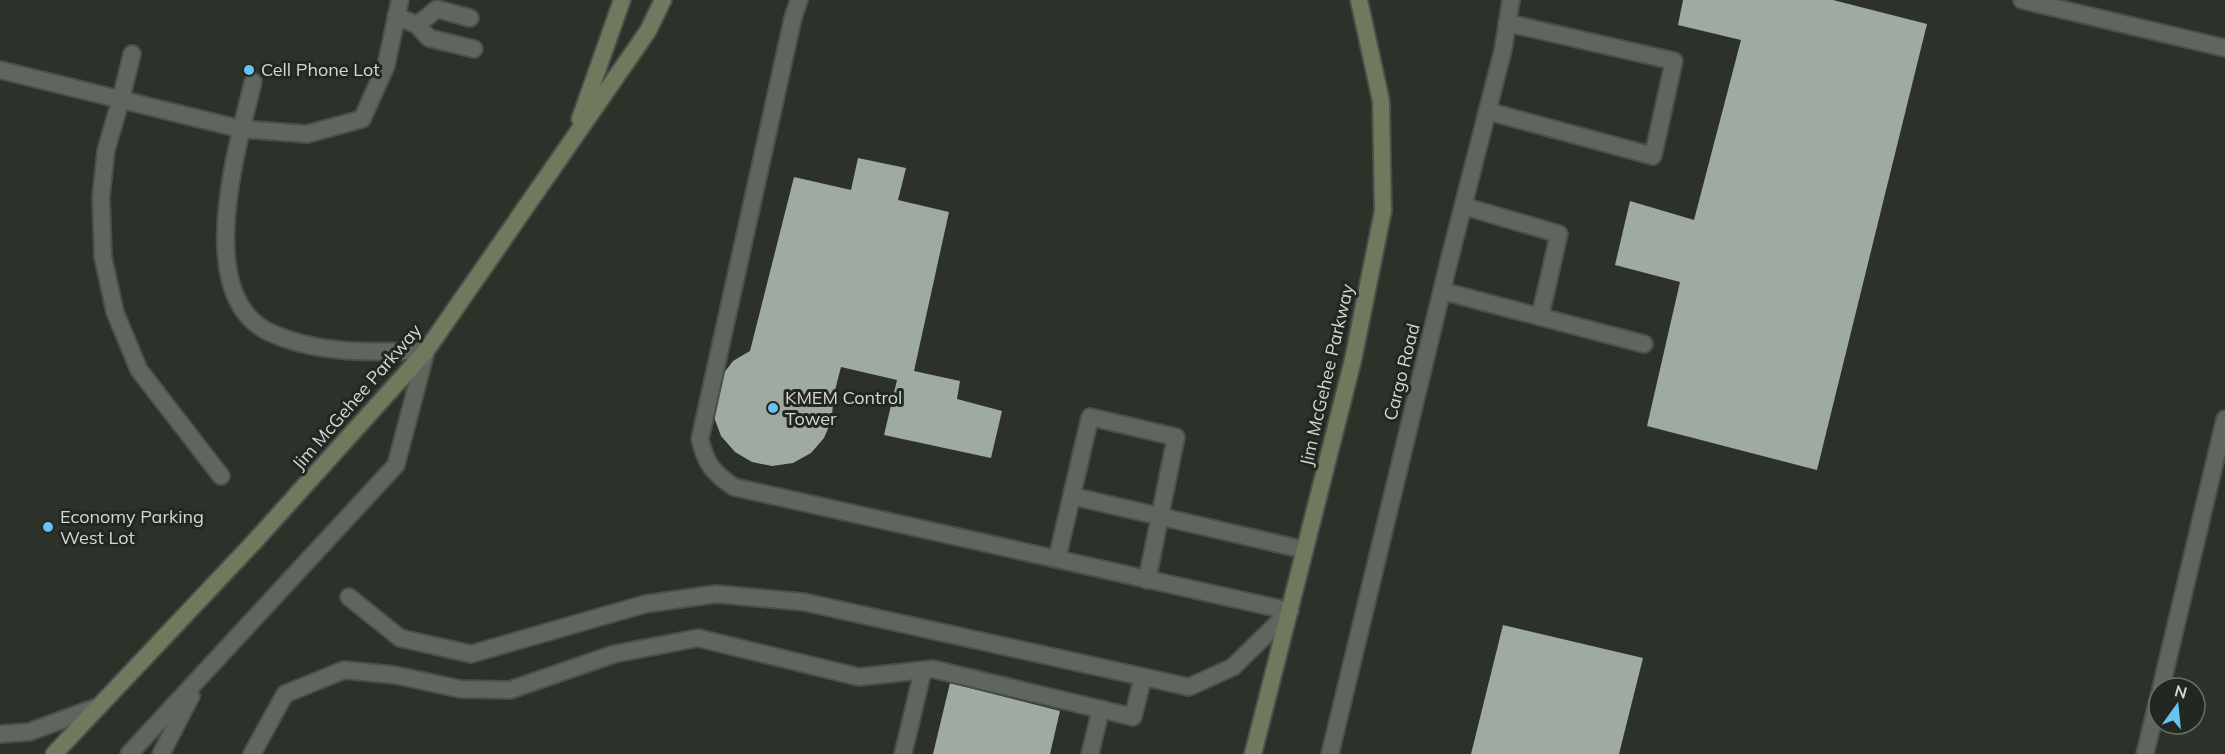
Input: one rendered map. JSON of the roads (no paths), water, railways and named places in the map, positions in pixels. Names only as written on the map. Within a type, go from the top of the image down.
[{"type":"main road","points":[[573,140],[622,0]]},
{"type":"main road","name":"Jim McGehee Parkway","points":[[54,754],[255,541],[426,351],[648,31],[663,0]]},
{"type":"main road","name":"Jim McGehee Parkway","points":[[1253,754],[1353,360],[1383,211],[1381,101],[1359,0]]},
{"type":"street","points":[[799,0],[793,18],[700,439],[704,457],[717,475],[734,487],[1290,611]]},
{"type":"street","name":"Cargo Road","points":[[1330,754],[1503,50],[1511,0]]},
{"type":"street","points":[[2022,0],[2225,48]]},
{"type":"street","points":[[398,8],[429,38],[474,49]]},
{"type":"street","points":[[0,70],[241,129],[307,134],[362,119],[386,66],[398,8]]},
{"type":"street","points":[[417,25],[437,9],[470,18]]},
{"type":"street","points":[[1487,111],[1653,156],[1674,61],[1507,22]]},
{"type":"street","points":[[132,54],[106,150],[101,197],[103,257],[115,312],[139,370],[221,476]]},
{"type":"street","points":[[129,754],[396,465],[426,351],[343,351],[297,343],[267,331],[241,308],[229,279],[226,237],[228,194],[253,82]]},
{"type":"street","points":[[1463,206],[1559,234],[1540,316]]},
{"type":"street","points":[[1442,291],[1644,345]]},
{"type":"street","points":[[1057,560],[1090,417],[1176,437],[1147,580]]},
{"type":"street","points":[[2164,676],[2225,419]]},
{"type":"street","points":[[1072,496],[1305,550]]},
{"type":"street","points":[[349,597],[400,638],[471,654],[645,604],[716,594],[804,602],[1189,687],[1233,667],[1290,611]]},
{"type":"street","points":[[252,754],[285,694],[344,670],[394,675],[460,689],[510,690],[614,654],[698,638],[860,677],[933,669],[1133,717],[1143,676]]},
{"type":"street","points":[[161,754],[208,666]]},
{"type":"street","points":[[903,754],[923,670]]},
{"type":"street","points":[[0,734],[29,732],[100,706]]},
{"type":"street","points":[[1090,754],[1101,709]]},
{"type":"street","points":[[2145,754],[2149,736]]},
{"type":"place","name":"Cell Phone Lot","points":[[249,70]]},
{"type":"place","name":"KMEM Control Tower","points":[[773,408]]},
{"type":"place","name":"Economy Parking West Lot","points":[[48,527]]}]
